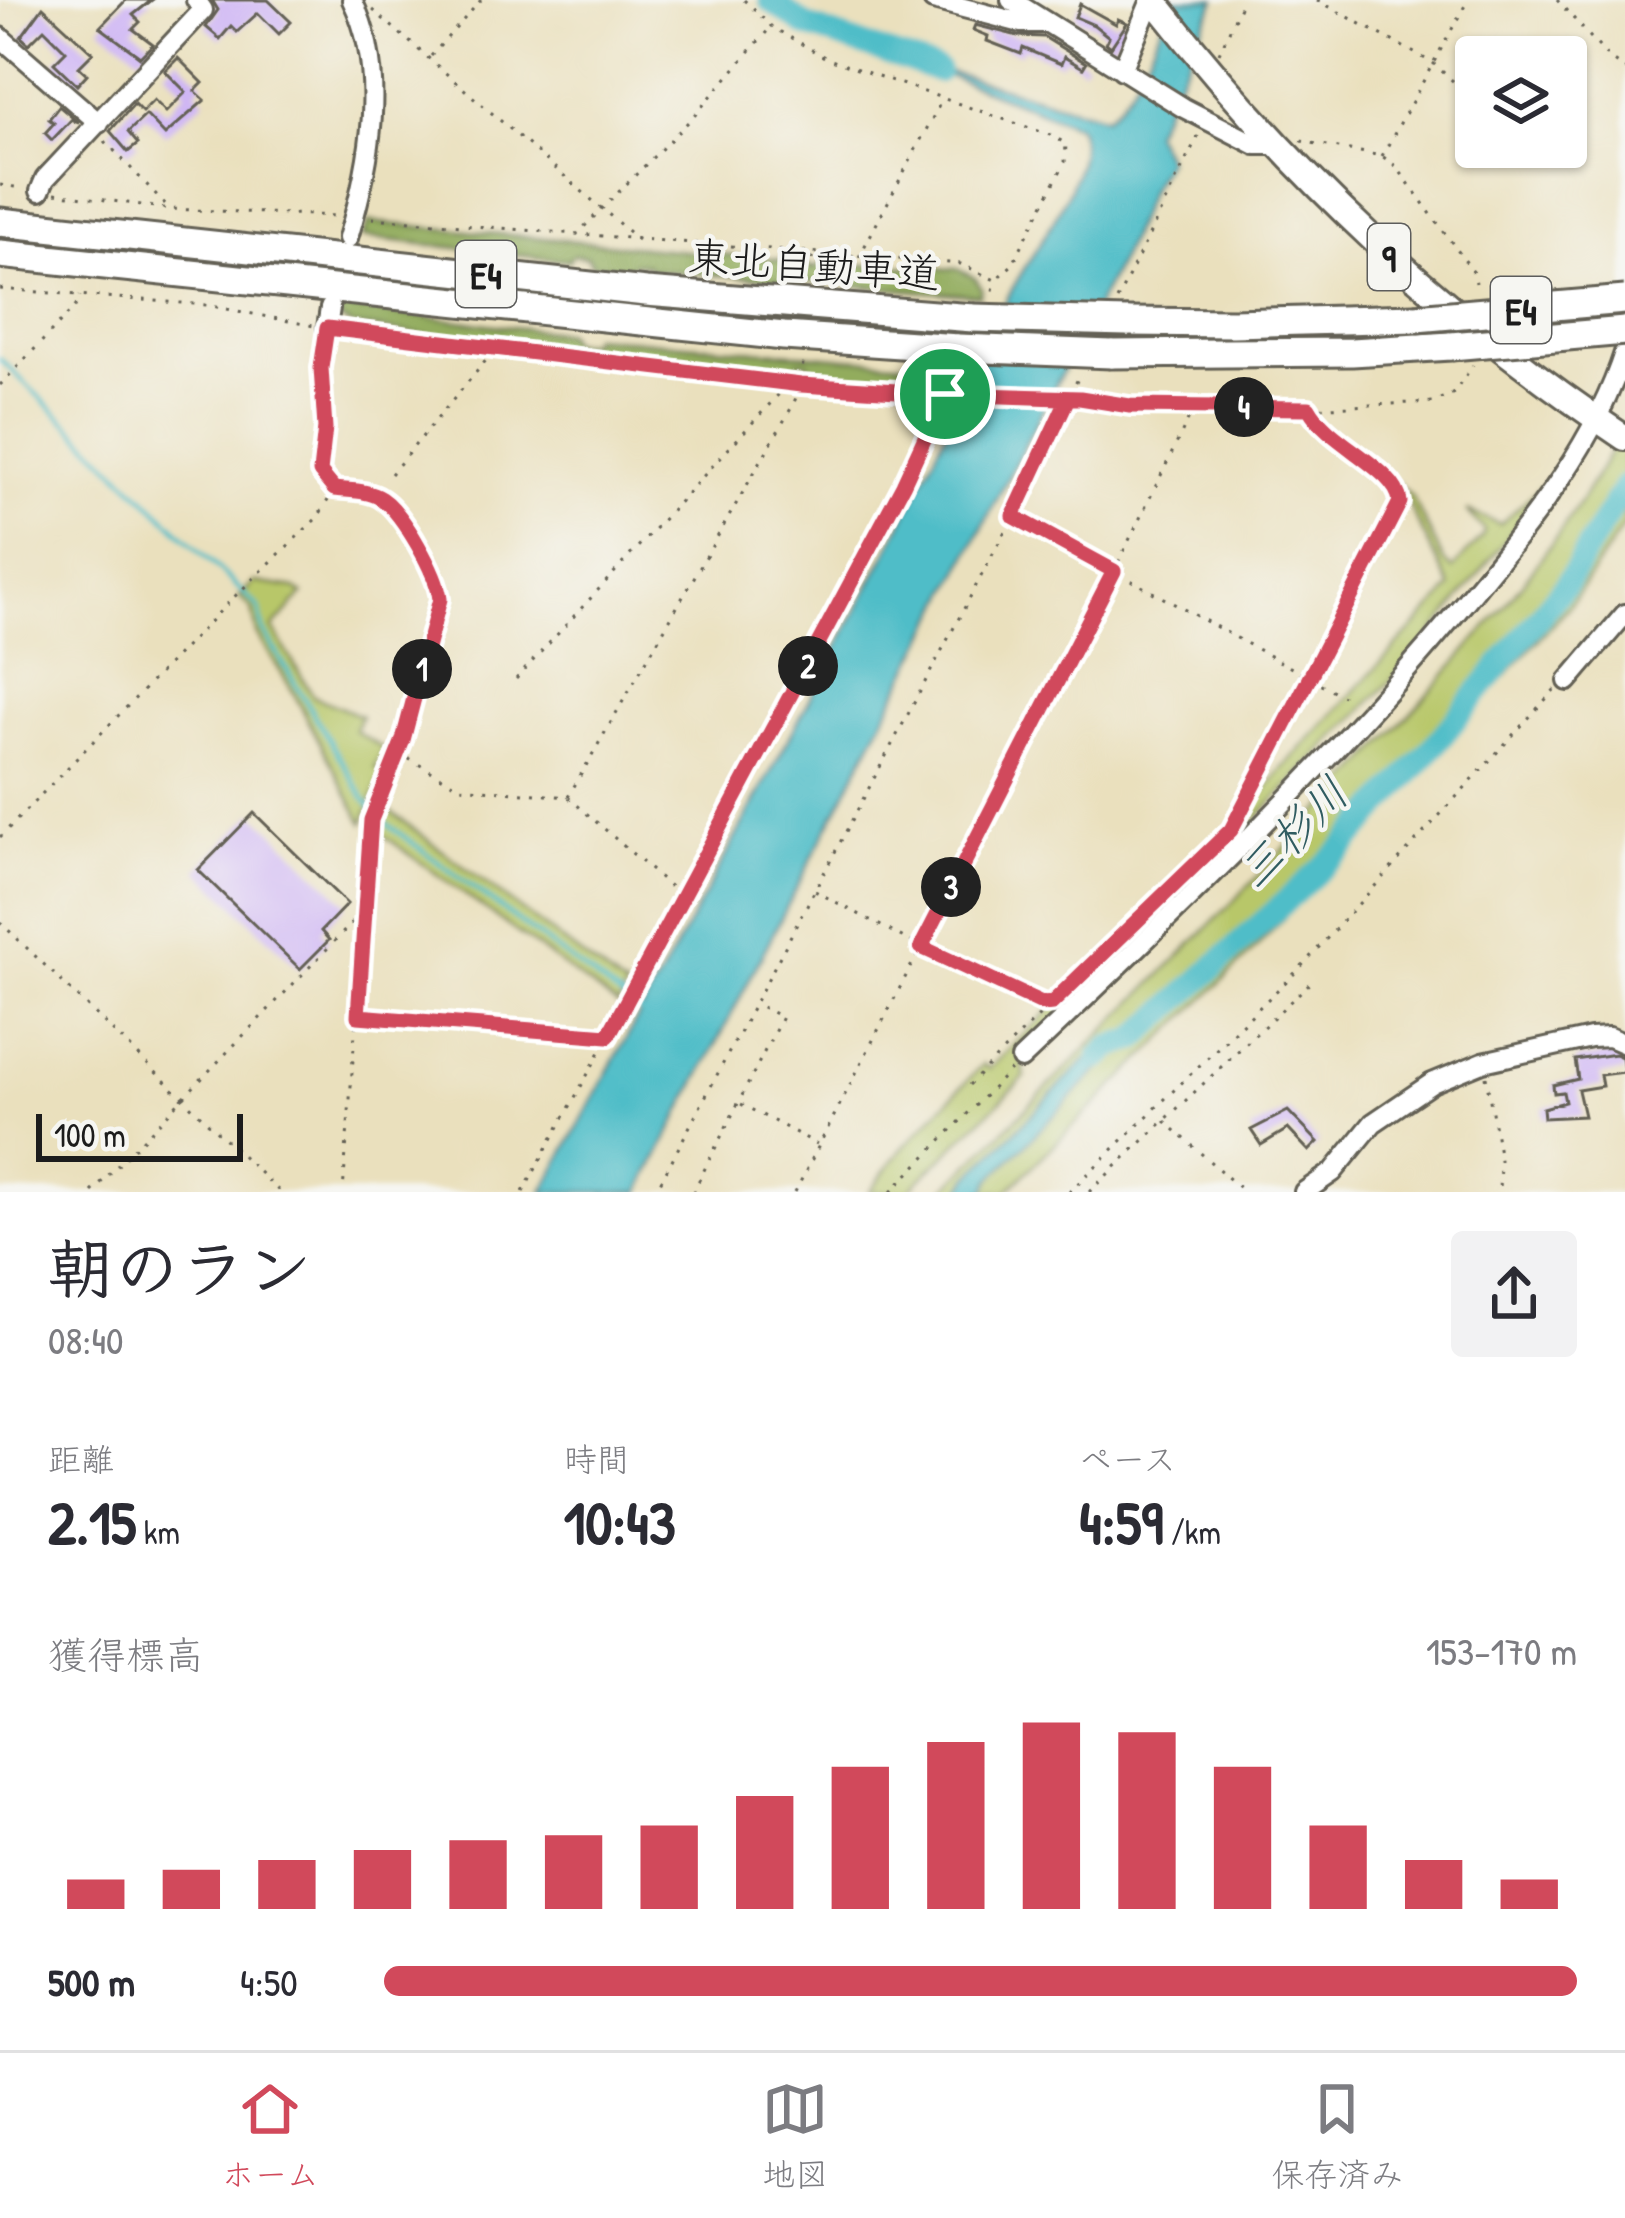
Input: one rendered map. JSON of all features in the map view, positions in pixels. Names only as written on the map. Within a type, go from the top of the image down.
[{"type":"highway","name":"東北自動車道","points":[[0,222],[646,292],[979,315],[1254,323],[1416,317],[1625,300]]},
{"type":"highway","name":"東北自動車道","points":[[0,254],[958,357],[1352,352],[1625,331]]},
{"type":"main road","name":"9","points":[[1155,3],[1276,145],[1386,255],[1482,337],[1625,438]]},
{"type":"street","points":[[40,190],[45,179],[203,10],[196,0]]},
{"type":"street","points":[[933,0],[1021,22],[1046,23]]},
{"type":"street","points":[[1011,0],[1169,99],[1256,145],[1276,145]]},
{"type":"street","points":[[348,238],[374,120],[365,35],[353,3]]},
{"type":"street","points":[[1122,70],[1155,3]]},
{"type":"street","points":[[0,37],[96,127]]},
{"type":"street","points":[[1022,1060],[1233,857],[1418,658],[1535,516],[1599,421],[1625,350]]},
{"type":"street","points":[[1568,681],[1625,614]]},
{"type":"street","points":[[1304,1192],[1333,1172],[1372,1124],[1432,1082],[1483,1062],[1591,1038],[1609,1037],[1625,1044]]},
{"type":"street","points":[[1333,1172],[1346,1192]]},
{"type":"path","points":[[430,58],[481,0]]},
{"type":"path","points":[[744,0],[772,27],[829,59],[1066,144],[1065,161],[1012,265],[994,280],[979,315]]},
{"type":"path","points":[[1317,0],[1433,63],[1455,82]]},
{"type":"path","points":[[1382,156],[1468,0]]},
{"type":"path","points":[[1557,0],[1609,58],[1625,69]]},
{"type":"path","points":[[353,3],[374,10],[639,240]]},
{"type":"path","points":[[577,235],[694,116],[772,27]]},
{"type":"path","points":[[858,259],[943,98]]},
{"type":"path","points":[[1119,317],[1206,119]]},
{"type":"path","points":[[96,127],[170,209]]},
{"type":"path","points":[[1276,145],[1319,142],[1382,156],[1409,184],[1474,273],[1476,283]]},
{"type":"path","points":[[0,185],[170,209],[354,216],[961,264],[994,280]]},
{"type":"path","points":[[812,255],[813,268]]},
{"type":"path","points":[[0,290],[328,318],[488,348],[801,385],[1068,398],[1109,405],[1309,408],[1432,402],[1454,393],[1471,371],[1482,337]]},
{"type":"path","points":[[0,385],[75,307],[80,294]]},
{"type":"path","points":[[328,318],[321,368],[325,428],[320,472],[334,489],[386,501],[437,580],[438,609],[398,753],[371,820],[344,1192]]},
{"type":"path","points":[[391,475],[488,358],[488,348]]},
{"type":"path","points":[[523,1192],[903,485],[958,357]]},
{"type":"path","points":[[568,797],[801,385],[803,362]]},
{"type":"path","points":[[655,1192],[1013,516],[1079,377]]},
{"type":"path","points":[[516,679],[779,394],[784,383]]},
{"type":"path","points":[[795,1192],[1194,407]]},
{"type":"path","points":[[969,1084],[1231,830],[1400,502],[1393,482],[1319,428],[1309,408]]},
{"type":"path","points":[[0,837],[231,599],[318,517],[334,489]]},
{"type":"path","points":[[1013,516],[1343,696]]},
{"type":"path","points":[[1069,1192],[1298,969],[1568,681]]},
{"type":"path","points":[[398,753],[460,787],[568,797],[684,899]]},
{"type":"path","points":[[815,891],[921,947],[1044,1004],[1052,1003]]},
{"type":"path","points":[[92,1192],[364,915]]},
{"type":"path","points":[[0,922],[280,1192]]},
{"type":"path","points":[[1089,1192],[1313,980]]},
{"type":"path","points":[[693,1192],[782,1017],[755,1003]]},
{"type":"path","points":[[358,1016],[608,1036]]},
{"type":"path","points":[[891,1192],[1022,1060]]},
{"type":"path","points":[[1483,1062],[1500,1160],[1499,1192]]},
{"type":"path","points":[[739,1102],[819,1145]]},
{"type":"path","points":[[1164,1119],[1244,1192]]},
{"type":"green space","points":[[369,222],[805,262],[813,269],[822,263],[957,269],[975,278],[982,289],[980,296],[652,270],[635,263],[628,268],[592,265],[588,257],[573,255],[568,261],[362,237]]},
{"type":"green space","points":[[338,307],[565,333],[571,342],[589,342],[592,336],[951,367],[939,385],[819,382],[807,362],[799,362],[796,376],[783,378],[353,326],[341,320]]},
{"type":"green space","points":[[1625,424],[1625,524],[1571,604],[1254,950],[1006,1192],[985,1192],[990,1179],[1128,1041],[970,1176],[960,1192],[942,1192],[1262,873],[1437,684],[1540,560]]},
{"type":"green space","points":[[1560,469],[1415,656],[1022,1059],[1025,1077],[907,1192],[869,1192],[901,1150],[983,1064],[989,1069],[1233,833],[1281,770],[1451,588],[1397,482],[1412,497],[1444,561],[1453,569],[1483,535],[1484,530],[1467,511],[1500,524]]},
{"type":"green space","points":[[254,582],[295,588],[303,594],[273,628],[313,696],[361,716],[355,731],[384,749],[375,768],[383,773],[363,823],[257,634],[252,609],[239,597]]},
{"type":"green space","points":[[382,805],[626,989],[618,1006],[376,830]]},
{"type":"water","points":[[1175,0],[1216,0],[1153,132],[1167,159],[1121,258],[640,1192],[543,1192],[842,639],[916,495],[1008,297],[1058,212],[1078,165],[1077,126],[909,60],[1105,117],[1137,77]]},
{"type":"water","points":[[1131,1034],[991,1179],[985,1192],[960,1192],[970,1176],[1106,1040]]},
{"type":"building","points":[[126,0],[152,0],[133,15],[140,22],[133,29],[153,44],[140,57],[100,27]]},
{"type":"building","points":[[212,0],[268,0],[291,22],[279,34],[258,13],[237,32],[231,26],[220,39],[206,27],[218,10]]},
{"type":"building","points":[[1080,4],[1116,24],[1118,19],[1127,23],[1111,47],[1106,43],[1109,37],[1075,17]]},
{"type":"building","points":[[43,7],[93,53],[79,67],[87,74],[77,85],[54,63],[66,51],[44,29],[29,44],[21,37]]},
{"type":"building","points":[[975,25],[1044,37],[1086,63],[1083,68],[1064,57],[1061,64],[1023,48],[1021,54],[987,41],[988,36],[973,30]]},
{"type":"building","points":[[178,58],[203,83],[195,91],[205,100],[165,135],[146,115],[128,132],[138,144],[128,152],[110,131],[134,104],[142,112],[154,100],[166,112],[186,92],[165,71]]},
{"type":"building","points":[[59,106],[79,123],[71,120],[52,140],[45,133]]},
{"type":"building","points":[[254,813],[347,904],[321,931],[329,940],[300,969],[198,870]]},
{"type":"building","points":[[1622,1057],[1624,1072],[1600,1075],[1602,1086],[1578,1090],[1584,1116],[1544,1118],[1543,1108],[1565,1102],[1563,1092],[1554,1093],[1553,1085],[1578,1079],[1575,1060]]},
{"type":"building","points":[[1288,1111],[1318,1142],[1309,1151],[1288,1129],[1261,1145],[1251,1130]]},
{"type":"waterway","points":[[770,0],[806,26],[938,71]]},
{"type":"waterway","points":[[0,359],[259,608],[263,630],[366,801],[387,824],[642,1013]]},
{"type":"waterway","name":"三杉川","points":[[1100,1058],[1110,1047],[1135,1040],[1340,851],[1429,752],[1567,583],[1625,486]]},
{"type":"route","points":[[945,394],[801,385],[327,328],[321,368],[325,428],[320,472],[334,489],[386,501],[437,580],[440,599],[403,740],[371,820],[358,1016],[608,1036],[903,485],[945,394],[1060,398],[1068,398],[1013,516],[1114,571],[921,947],[1044,1004],[1052,1003],[1231,830],[1400,502],[1393,482],[1319,428],[1309,408],[1130,406],[1080,398],[945,394]]}]
